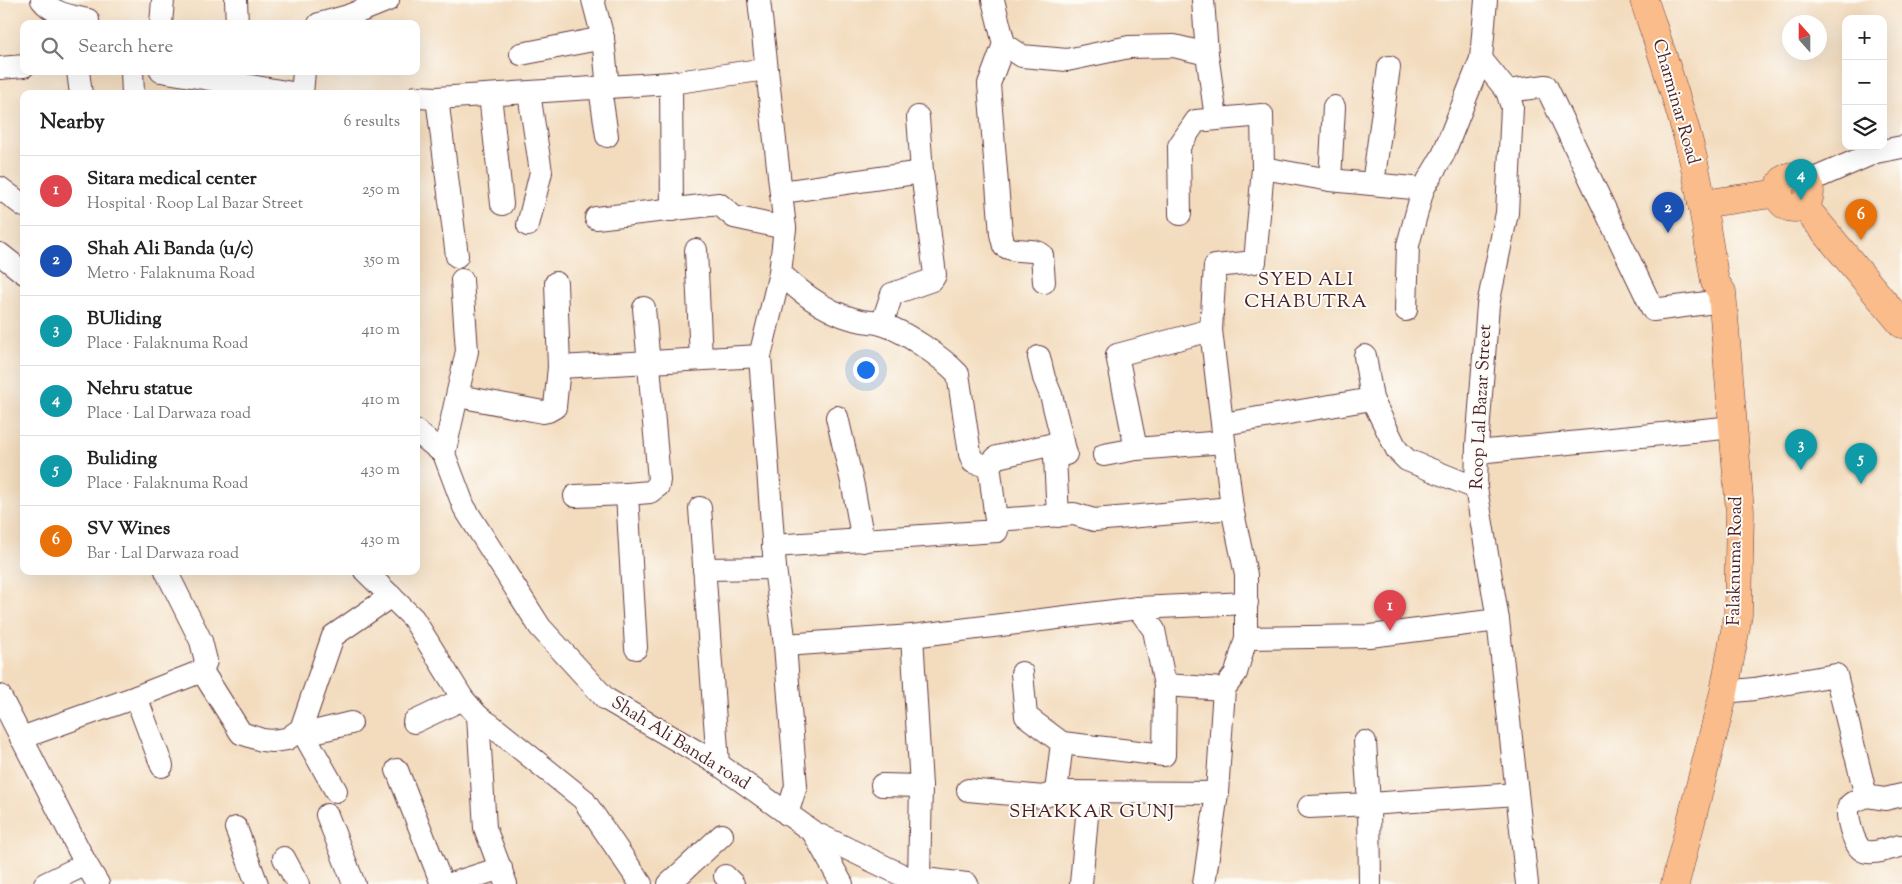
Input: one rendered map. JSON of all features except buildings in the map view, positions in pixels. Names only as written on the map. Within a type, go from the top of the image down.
[{"type":"main road","name":"Charminar Road","points":[[1644,0],[1710,203]]},
{"type":"main road","name":"Charminar Road","points":[[1660,0],[1699,118],[1711,163],[1710,203]]},
{"type":"main road","points":[[1710,203],[1796,194],[1902,324]]},
{"type":"main road","name":"Falaknuma Road","points":[[1675,884],[1724,692],[1738,615],[1740,511],[1722,297],[1728,281],[1710,203]]},
{"type":"street","points":[[42,0],[47,7],[64,14],[88,20]]},
{"type":"street","points":[[161,20],[163,0]]},
{"type":"street","points":[[236,0],[237,20]]},
{"type":"street","points":[[326,20],[345,8],[388,0]]},
{"type":"street","points":[[593,0],[603,38],[607,136]]},
{"type":"street","points":[[759,0],[785,228],[780,273],[760,356],[773,546],[786,645],[796,786],[787,814]]},
{"type":"street","points":[[993,0],[1004,44],[989,84],[1000,234],[1004,246],[1011,251],[1038,252],[1042,255],[1044,282]]},
{"type":"street","points":[[1204,0],[1207,54],[1216,118]]},
{"type":"street","points":[[1406,310],[1408,245],[1424,189],[1442,155],[1481,59],[1486,0]]},
{"type":"street","points":[[521,54],[603,38]]},
{"type":"street","points":[[1004,44],[1022,56],[1066,60],[1130,47],[1174,46],[1207,54]]},
{"type":"street","name":"Roop Lal Bazar Street","points":[[1481,59],[1507,91],[1512,107],[1507,214],[1488,305],[1476,488],[1498,620],[1527,884]]},
{"type":"street","points":[[0,68],[20,66]]},
{"type":"street","points":[[1372,184],[1389,67]]},
{"type":"street","points":[[457,256],[427,98],[671,83],[766,69]]},
{"type":"street","points":[[79,75],[80,90]]},
{"type":"street","points":[[132,75],[133,90]]},
{"type":"street","points":[[302,90],[304,75]]},
{"type":"street","points":[[172,80],[238,78],[283,90]]},
{"type":"street","points":[[671,83],[672,210]]},
{"type":"street","points":[[1507,91],[1546,86],[1653,310],[1722,297]]},
{"type":"street","points":[[528,226],[541,172],[529,93]]},
{"type":"street","points":[[490,95],[502,204]]},
{"type":"street","points":[[1330,180],[1334,107]]},
{"type":"street","points":[[1180,214],[1179,146],[1196,121],[1262,115],[1263,168],[1255,262],[1215,266],[1211,330],[1232,508],[1246,575],[1247,603],[1246,638],[1236,673],[1224,689],[1217,793],[1204,884]]},
{"type":"street","points":[[882,324],[892,294],[932,280],[935,277],[922,172],[918,117]]},
{"type":"street","points":[[1796,194],[1876,152],[1902,147]]},
{"type":"street","points":[[1263,168],[1330,180],[1424,189]]},
{"type":"street","points":[[782,192],[922,172]]},
{"type":"street","points":[[0,188],[20,203]]},
{"type":"street","points":[[596,218],[719,204],[734,218],[785,228]]},
{"type":"street","points":[[696,250],[701,359]]},
{"type":"street","points":[[0,254],[20,270]]},
{"type":"street","points":[[780,273],[809,298],[826,308],[861,321],[882,324],[919,343],[958,374],[970,454],[974,462],[988,466]]},
{"type":"street","points":[[420,434],[444,454],[468,351],[462,280]]},
{"type":"street","points":[[458,396],[548,411],[552,410],[556,403],[559,367],[556,283]]},
{"type":"street","points":[[575,496],[650,492],[658,486],[644,308]]},
{"type":"street","points":[[1136,448],[1117,355],[1211,330]]},
{"type":"street","points":[[559,367],[760,356]]},
{"type":"street","points":[[1365,356],[1372,399],[1397,450],[1407,460],[1476,488]]},
{"type":"street","points":[[1039,357],[1066,454],[1054,457],[1058,516]]},
{"type":"street","points":[[1104,455],[1223,433],[1372,399]]},
{"type":"street","points":[[837,417],[863,541]]},
{"type":"street","points":[[1477,452],[1734,427]]},
{"type":"street","points":[[988,466],[997,457],[1063,442]]},
{"type":"street","name":"Shah Ali Banda road","points":[[444,454],[464,507],[540,627],[606,699],[718,764],[813,832],[906,877],[967,884]]},
{"type":"street","points":[[773,546],[997,531],[988,466]]},
{"type":"street","points":[[627,494],[636,648]]},
{"type":"street","points":[[700,508],[718,764]]},
{"type":"street","points":[[996,520],[1074,514],[1094,520],[1232,508]]},
{"type":"street","points":[[704,569],[775,568]]},
{"type":"street","points":[[21,738],[202,671],[206,661],[201,641],[168,575]]},
{"type":"street","points":[[369,575],[413,618],[463,699],[478,716],[583,799],[641,884]]},
{"type":"street","points":[[336,791],[303,732],[333,636],[391,596]]},
{"type":"street","points":[[786,645],[912,636],[1138,608],[1247,603]]},
{"type":"street","points":[[1022,673],[1026,716],[1062,743],[1164,755],[1164,685],[1154,630],[1138,608]]},
{"type":"street","points":[[1246,638],[1370,636],[1498,620]]},
{"type":"street","points":[[912,636],[921,786],[922,880]]},
{"type":"street","points":[[202,671],[241,733],[262,740],[287,739],[303,732],[351,724]]},
{"type":"street","points":[[1724,692],[1754,689],[1836,675],[1866,796]]},
{"type":"street","points":[[1164,685],[1224,689]]},
{"type":"street","points":[[0,696],[98,884]]},
{"type":"street","points":[[136,697],[162,766]]},
{"type":"street","points":[[414,722],[463,699]]},
{"type":"street","points":[[451,884],[503,876],[485,828],[478,716]]},
{"type":"street","points":[[1365,742],[1369,804],[1370,884]]},
{"type":"street","points":[[1056,792],[1062,743]]},
{"type":"street","points":[[397,770],[442,884]]},
{"type":"street","points":[[882,785],[921,786]]},
{"type":"street","points":[[968,790],[1043,797],[1056,792],[1089,794],[1217,793]]},
{"type":"street","points":[[1081,884],[1089,794]]},
{"type":"street","points":[[1309,807],[1517,794]]},
{"type":"street","points":[[1900,846],[1869,852],[1862,851],[1858,846],[1850,824],[1848,811],[1852,803],[1866,796],[1885,799],[1902,795]]},
{"type":"street","points":[[327,815],[354,884]]},
{"type":"street","points":[[236,828],[257,884]]},
{"type":"street","points":[[813,832],[842,884]]},
{"type":"street","points":[[669,884],[722,835]]},
{"type":"street","points":[[284,858],[298,884]]},
{"type":"street","points":[[46,884],[86,864]]},
{"type":"place","name":"Nehru statue","points":[[1801,200]]},
{"type":"place","name":"Shah Ali Banda (u/c)","points":[[1668,233]]},
{"type":"place","name":"SV Wines","points":[[1861,240]]},
{"type":"place","name":"BUliding","points":[[1801,470]]},
{"type":"place","name":"Buliding","points":[[1861,484]]},
{"type":"place","name":"Sitara medical center","points":[[1390,631]]},
{"type":"district","name":"SYED ALI CHABUTRA","points":[[1306,291]]},
{"type":"district","name":"SHAKKAR GUNJ","points":[[1092,812]]}]
